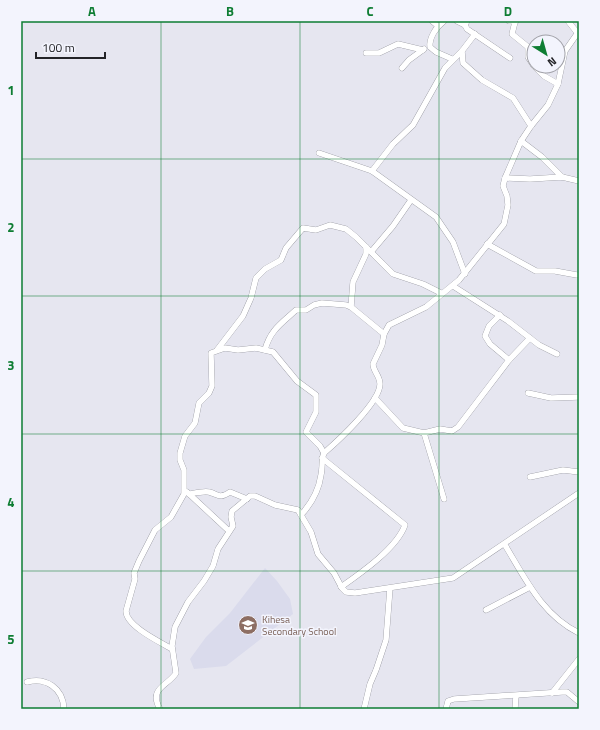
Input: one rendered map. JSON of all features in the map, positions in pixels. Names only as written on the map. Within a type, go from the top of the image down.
[{"type":"street","points":[[432,21],[438,26]]},
{"type":"street","points":[[430,47],[430,42],[438,26],[444,21]]},
{"type":"street","points":[[457,21],[466,23],[475,34],[510,58]]},
{"type":"street","points":[[513,21],[512,34],[526,45]]},
{"type":"street","points":[[323,455],[375,398],[380,390],[380,383],[373,364],[382,345],[384,334],[389,324],[426,307],[441,293],[453,286],[465,274],[500,229],[506,217],[507,196],[503,186],[505,178],[521,141],[530,126],[548,105],[558,84],[565,51],[578,33],[568,21]]},
{"type":"street","points":[[372,171],[385,153],[417,119],[436,83],[452,59],[462,51],[475,34]]},
{"type":"street","points":[[366,53],[379,53],[398,44],[423,50]]},
{"type":"street","points":[[402,68],[409,60],[430,47]]},
{"type":"street","points":[[430,47],[436,52],[452,59]]},
{"type":"street","points":[[462,51],[462,60],[466,67],[482,80],[513,98],[530,126]]},
{"type":"street","points":[[542,74],[558,84]]},
{"type":"street","points":[[521,141],[542,157],[562,177]]},
{"type":"street","points":[[319,153],[372,171],[436,217],[446,230],[458,252],[465,274]]},
{"type":"street","points":[[505,178],[530,180],[562,177],[579,181]]},
{"type":"street","points":[[371,252],[393,226],[411,200]]},
{"type":"street","points":[[217,350],[243,316],[251,298],[256,278],[265,269],[283,259],[286,248],[301,229],[316,230],[330,225],[346,229],[393,274],[423,284],[441,293]]},
{"type":"street","points":[[487,244],[536,271],[555,271],[577,275]]},
{"type":"street","points":[[351,307],[353,282],[366,254],[366,247]]},
{"type":"street","points":[[453,286],[500,315],[539,345],[557,354]]},
{"type":"street","points":[[265,350],[270,335],[273,331],[296,310],[306,310],[314,305],[322,303],[346,305],[351,307],[384,334]]},
{"type":"street","points":[[500,315],[489,326],[485,336],[490,344],[509,360]]},
{"type":"street","points":[[375,398],[403,428],[424,433],[440,429],[452,431],[458,427],[509,360],[530,338]]},
{"type":"street","points":[[229,531],[215,520],[187,492],[184,470],[180,460],[180,453],[185,436],[195,423],[199,403],[211,391],[210,356],[212,351],[225,348],[265,350],[275,353],[297,381],[316,395],[316,412],[308,425],[306,432],[320,446],[323,455],[322,473],[316,493],[301,515]]},
{"type":"street","points":[[528,393],[551,398],[579,397]]},
{"type":"street","points":[[424,433],[444,499]]},
{"type":"street","points":[[323,455],[405,525],[402,531],[377,560],[341,587]]},
{"type":"street","points":[[530,477],[563,470],[579,472]]},
{"type":"street","points":[[187,492],[208,492],[216,496],[222,496],[230,492],[247,499]]},
{"type":"street","points":[[172,649],[153,639],[134,624],[125,613],[135,579],[134,573],[139,561],[155,530],[172,514],[187,492]]},
{"type":"street","points":[[160,709],[156,700],[159,689],[176,673],[172,649],[175,627],[188,602],[213,566],[218,549],[233,526],[231,517],[232,511],[247,499],[255,496],[275,505],[295,509],[301,515],[311,532],[318,554],[334,573],[341,587],[346,592],[355,593],[453,578],[505,545],[579,493]]},
{"type":"street","points":[[505,545],[530,587],[545,607],[561,622],[579,633]]},
{"type":"street","points":[[486,610],[530,587]]},
{"type":"street","points":[[364,709],[370,684],[386,640],[390,588]]},
{"type":"street","points":[[552,693],[579,660]]},
{"type":"street","points":[[26,682],[37,680],[58,690],[63,697],[64,709]]},
{"type":"street","points":[[446,709],[448,701],[451,699],[568,692],[579,702]]},
{"type":"street","points":[[515,709],[516,696]]},
{"type":"shaded area","name":"Kihesa Secondary School","points":[[265,568],[290,599],[293,614],[226,666],[194,669],[190,659],[206,637],[230,613]]},
{"type":"place","name":"Kihesa Secondary School","points":[[248,625]]}]
